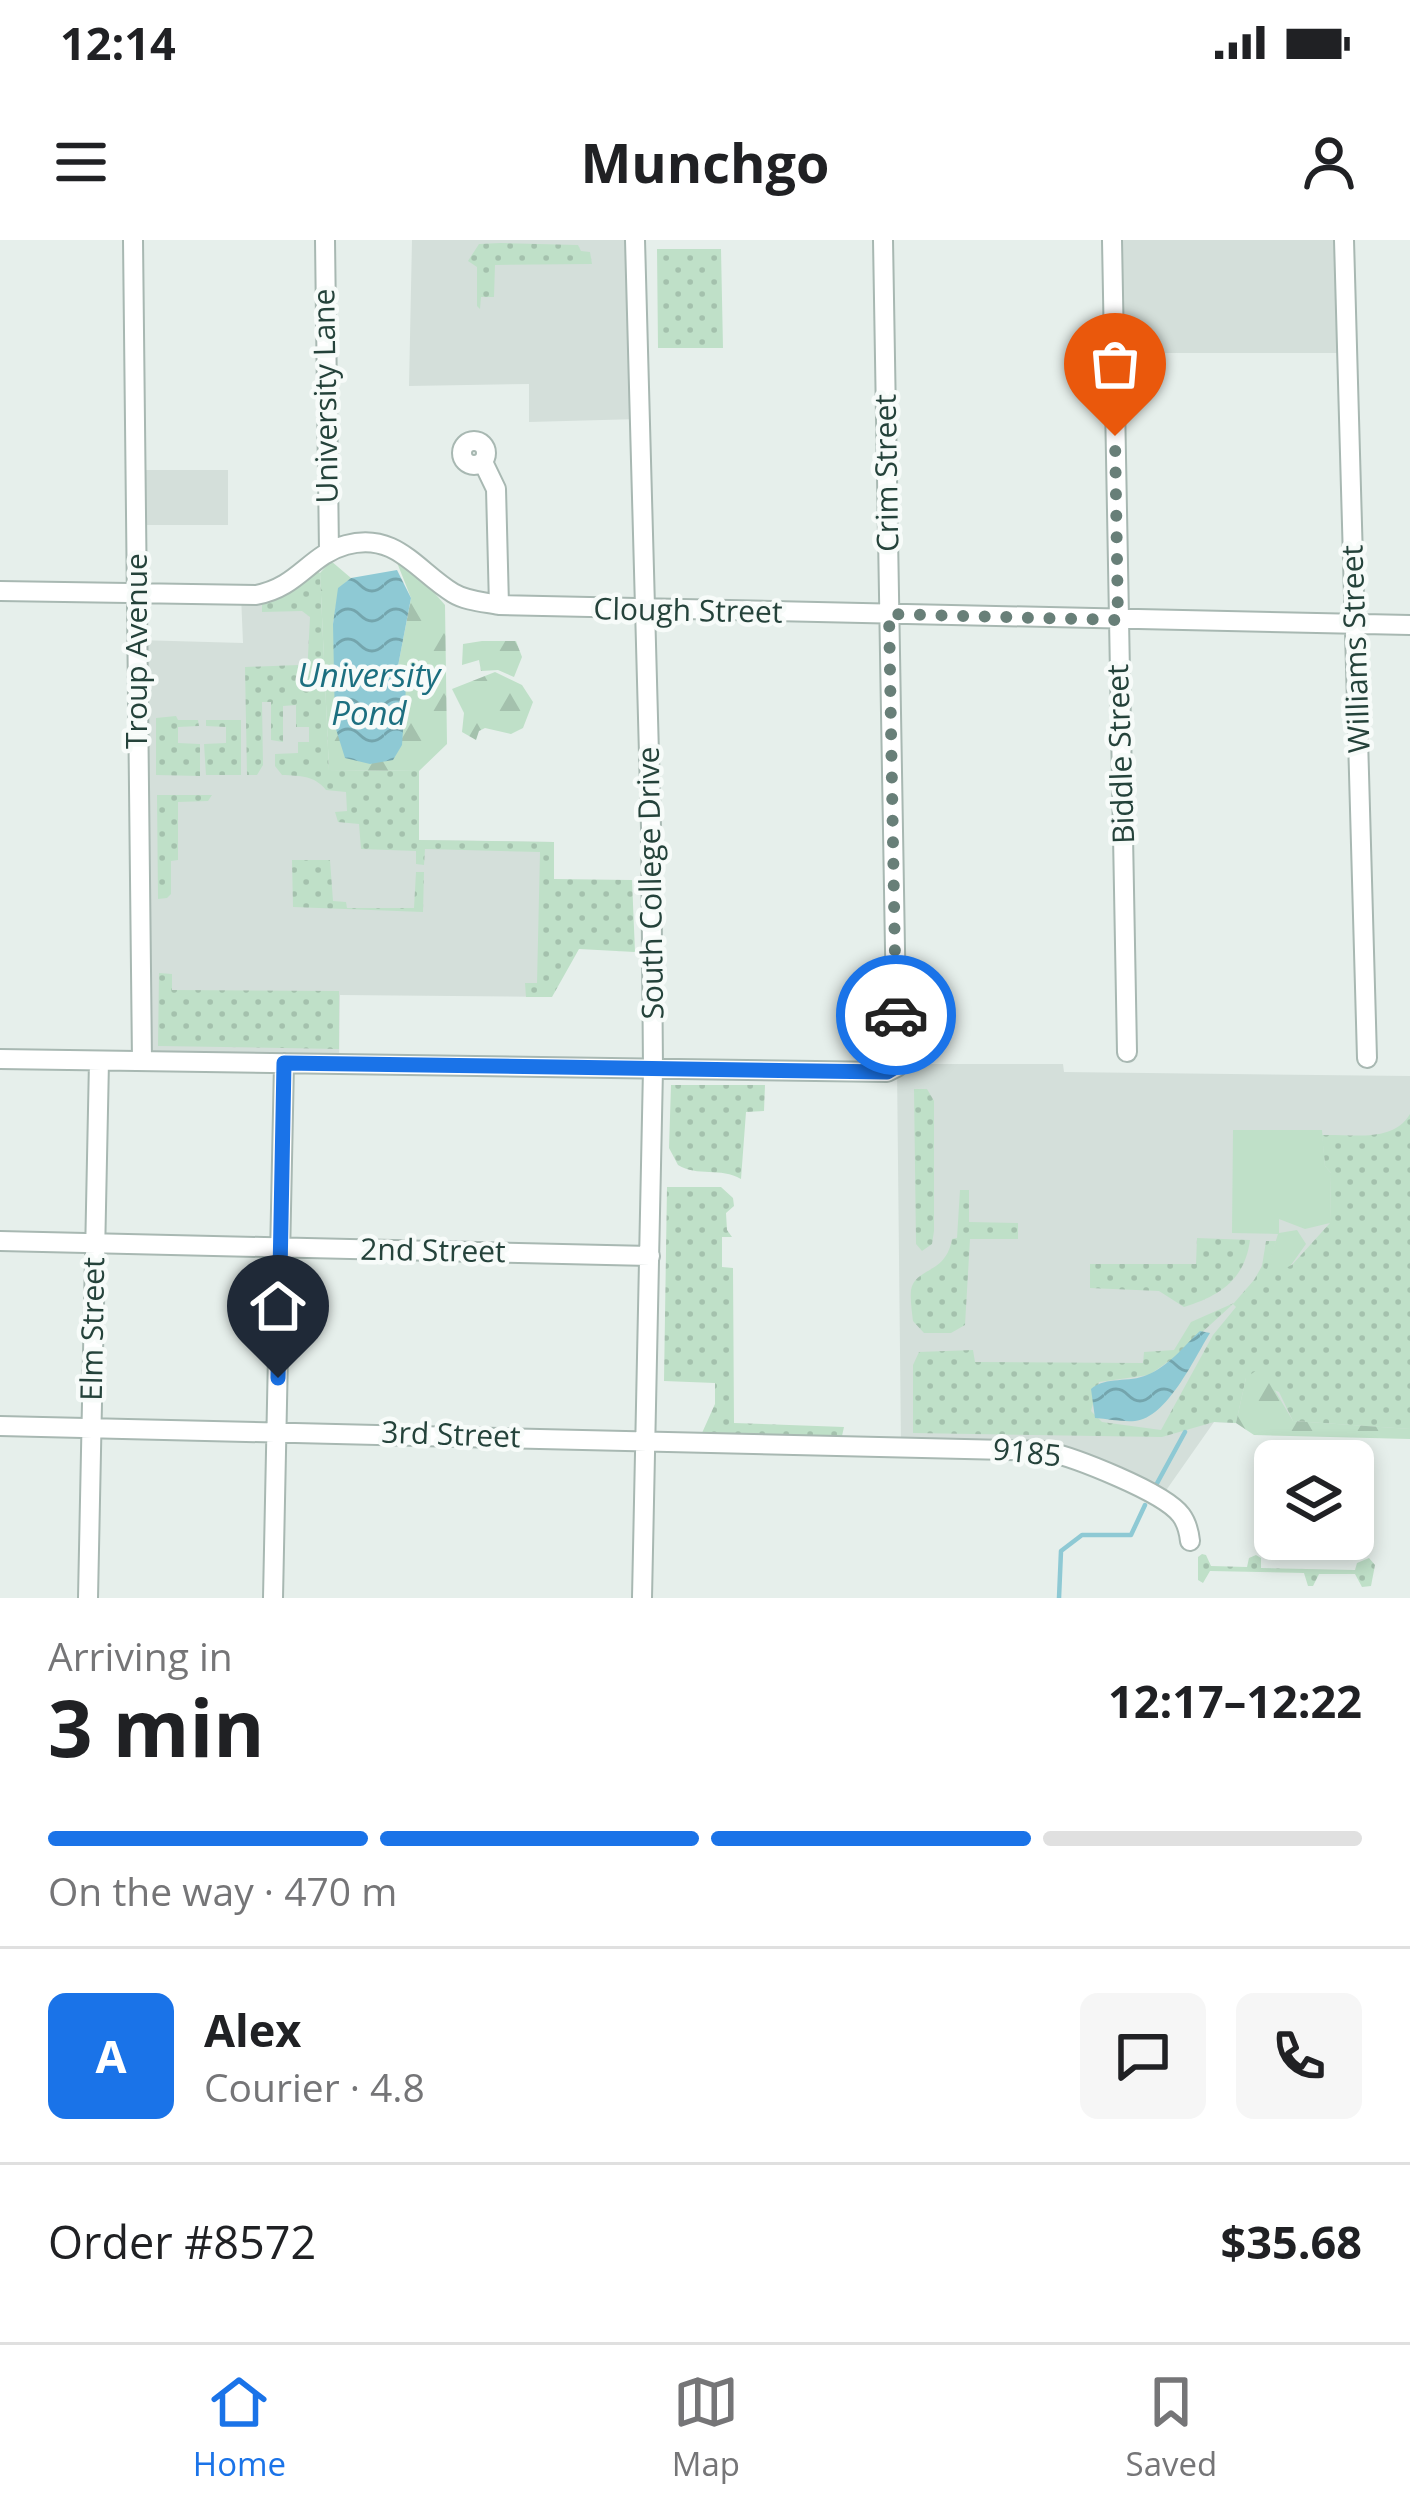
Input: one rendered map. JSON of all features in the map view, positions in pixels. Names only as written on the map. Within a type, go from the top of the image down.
[{"type":"street","name":"Troup Avenue","points":[[133,240],[142,1061]]},
{"type":"street","name":"University Lane","points":[[325,240],[329,552]]},
{"type":"street","name":"South College Drive","points":[[634,240],[653,1069],[642,1598]]},
{"type":"street","name":"Crim Street","points":[[653,1069],[887,1072],[897,1066],[883,240]]},
{"type":"street","name":"Biddle Street","points":[[1112,240],[1126,1052]]},
{"type":"street","name":"Williams Street","points":[[1344,240],[1367,1058]]},
{"type":"street","points":[[483,461],[496,489],[499,604]]},
{"type":"street","name":"Clough Street","points":[[329,552],[350,544],[385,545],[420,564],[459,597],[499,604],[1410,625]]},
{"type":"street","points":[[0,590],[227,596],[273,591],[293,582],[329,552]]},
{"type":"street","points":[[0,1059],[653,1069]]},
{"type":"street","name":"Elm Street","points":[[88,1598],[99,1061]]},
{"type":"street","points":[[273,1598],[284,1063]]},
{"type":"street","name":"2nd Street","points":[[0,1241],[650,1256]]},
{"type":"street","name":"3rd Street","points":[[0,1426],[902,1446]]},
{"type":"street","name":"9185","points":[[902,1446],[1013,1448],[1066,1455],[1171,1505],[1185,1521],[1190,1541]]},
{"type":"shaded area","points":[[412,240],[635,240],[639,419],[529,422],[529,384],[409,386]]},
{"type":"shaded area","points":[[1117,240],[1343,240],[1341,353],[1118,353]]},
{"type":"shaded area","points":[[136,470],[228,470],[228,525],[136,525]]},
{"type":"shaded area","points":[[308,568],[320,573],[329,770],[419,771],[419,840],[554,842],[552,997],[340,995],[339,1064],[142,1061],[137,640],[243,643],[241,595]]},
{"type":"shaded area","points":[[1063,1064],[1064,1072],[1410,1076],[1410,1432],[1214,1422],[1160,1499],[1086,1462],[901,1446],[897,1067]]},
{"type":"green space","points":[[479,244],[578,245],[581,251],[590,252],[592,264],[495,265],[494,297],[481,297],[480,309],[477,267],[468,261]]},
{"type":"green space","points":[[657,249],[721,249],[723,348],[658,348]]},
{"type":"green space","points":[[396,560],[445,605],[447,744],[419,771],[329,770],[320,573],[331,561],[351,578],[339,588],[333,624],[406,687],[398,666],[411,598]]},
{"type":"green space","points":[[314,570],[320,573],[329,770],[419,771],[419,840],[554,842],[554,879],[632,880],[635,952],[579,949],[552,997],[526,997],[525,983],[537,983],[540,852],[425,849],[424,865],[416,864],[416,851],[361,849],[359,824],[338,822],[335,812],[347,811],[346,792],[326,790],[306,777],[282,775],[275,766],[275,754],[298,753],[298,742],[309,742],[309,727],[296,727],[296,705],[283,706],[283,742],[271,740],[271,702],[262,702],[263,765],[257,775],[247,775],[245,667],[298,665],[302,675],[307,675],[310,617],[302,611],[262,612],[262,599]]},
{"type":"green space","points":[[516,641],[522,657],[514,677],[498,670],[481,671],[479,660],[462,665],[463,644]]},
{"type":"green space","points":[[495,672],[522,685],[533,702],[523,728],[511,734],[485,728],[476,740],[462,732],[464,713],[452,689]]},
{"type":"green space","points":[[156,718],[198,720],[199,726],[178,727],[178,743],[200,744],[200,776],[156,775]]},
{"type":"green space","points":[[206,720],[241,720],[241,775],[206,775],[204,744],[226,743],[226,727],[206,726]]},
{"type":"green space","points":[[157,795],[212,795],[208,801],[178,802],[178,860],[171,861],[171,894],[158,899]]},
{"type":"green space","points":[[292,860],[330,860],[333,901],[346,902],[347,908],[414,908],[416,872],[424,872],[423,912],[293,907]]},
{"type":"green space","points":[[159,973],[172,974],[172,990],[339,991],[339,1049],[158,1046]]},
{"type":"green space","points":[[671,1085],[765,1085],[764,1111],[746,1112],[741,1179],[678,1165],[669,1148]]},
{"type":"green space","points":[[914,1089],[927,1089],[934,1101],[934,1231],[932,1244],[922,1251],[916,1244]]},
{"type":"green space","points":[[1410,1114],[1410,1429],[1293,1421],[1279,1392],[1246,1378],[1236,1423],[1214,1422],[1162,1437],[913,1433],[913,1365],[919,1352],[973,1350],[975,1362],[1143,1363],[1144,1352],[1174,1350],[1191,1322],[1234,1303],[1254,1280],[1266,1241],[1276,1241],[1268,1269],[1292,1265],[1330,1223],[1331,1173],[1325,1166],[1322,1135],[1371,1135],[1403,1123]],"holes":[[[1233,1304],[1236,1307],[1213,1335],[1161,1430],[1102,1422],[1091,1411],[1099,1382],[1149,1375]]]},
{"type":"green space","points":[[1233,1130],[1322,1130],[1325,1166],[1331,1173],[1330,1223],[1305,1229],[1279,1219],[1279,1233],[1297,1230],[1306,1244],[1279,1273],[1267,1269],[1278,1234],[1232,1233]]},
{"type":"green space","points":[[667,1187],[721,1187],[733,1198],[734,1206],[726,1213],[732,1237],[722,1237],[722,1267],[733,1268],[734,1423],[844,1427],[842,1436],[702,1433],[715,1404],[715,1383],[664,1381]]},
{"type":"green space","points":[[960,1190],[969,1190],[969,1222],[1018,1223],[1018,1239],[970,1239],[965,1325],[951,1333],[924,1333],[913,1321],[911,1290],[918,1277],[944,1259],[952,1239],[957,1238]]},
{"type":"green space","points":[[1197,1238],[1250,1240],[1236,1275],[1209,1297],[1184,1307],[1159,1291],[1090,1288],[1090,1264],[1196,1264]]},
{"type":"green space","points":[[1261,1367],[1293,1421],[1410,1429],[1410,1439],[1254,1435],[1236,1423],[1246,1378]]},
{"type":"green space","points":[[1206,1555],[1211,1566],[1247,1567],[1254,1556],[1261,1560],[1261,1568],[1355,1570],[1364,1560],[1375,1565],[1371,1586],[1362,1587],[1355,1574],[1319,1574],[1313,1586],[1308,1586],[1304,1573],[1210,1571],[1203,1583],[1198,1580],[1198,1557]]},
{"type":"water","name":"University Pond","points":[[397,570],[411,598],[398,666],[406,687],[402,745],[393,760],[370,764],[345,758],[335,726],[333,624],[338,588],[351,578]]},
{"type":"water","points":[[1200,1331],[1210,1333],[1158,1410],[1135,1421],[1095,1418],[1091,1389],[1155,1371]]},
{"type":"waterway","points":[[1155,1487],[1185,1432]]},
{"type":"waterway","points":[[1059,1598],[1061,1551],[1082,1535],[1131,1535],[1145,1505]]},
{"type":"way so far","points":[[896,1015],[889,614],[1118,620],[1115,436]]},
{"type":"route","points":[[278,1378],[284,1063],[887,1072],[897,1066],[896,1015]]}]
